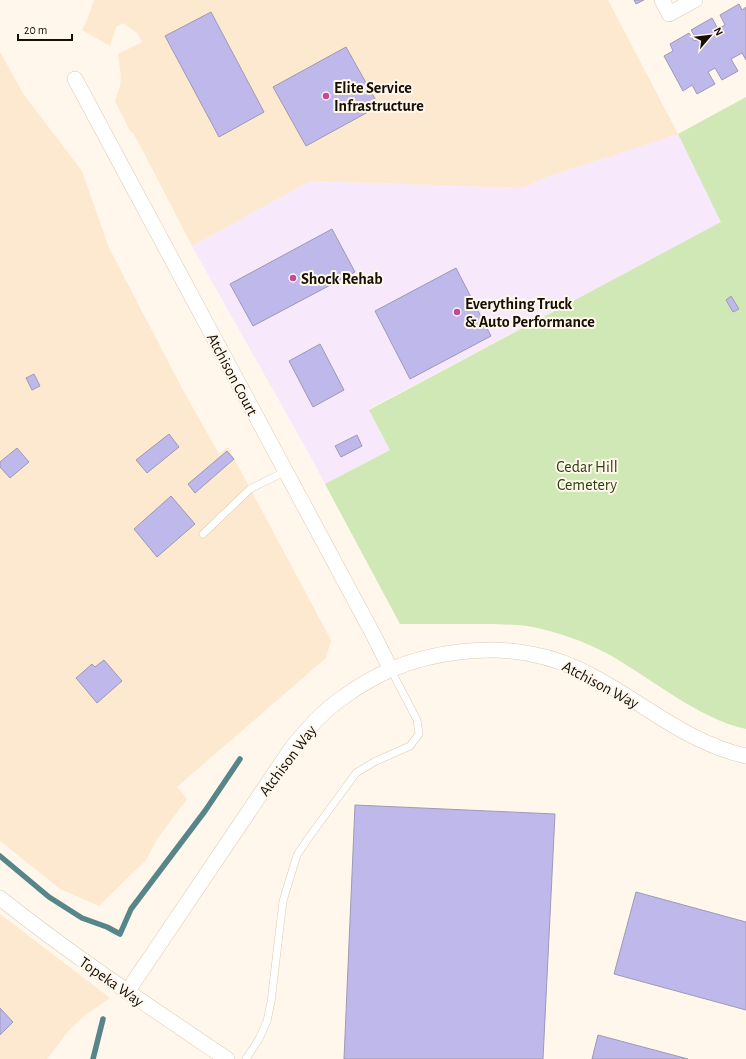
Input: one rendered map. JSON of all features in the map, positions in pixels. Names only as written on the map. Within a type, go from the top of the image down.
[{"type":"street","points":[[662,0],[669,14],[695,0]]},
{"type":"street","name":"Atchison Court","points":[[75,79],[286,471],[391,670]]},
{"type":"street","name":"Atchison Way","points":[[127,992],[291,749],[305,731],[342,698],[362,685],[391,670],[411,662],[448,654],[504,650],[544,657],[565,663],[597,678],[660,718],[694,737],[732,753],[746,756]]},
{"type":"street","name":"Topeka Way","points":[[0,898],[80,959],[227,1059]]},
{"type":"lane","points":[[203,534],[250,489],[286,471]]},
{"type":"lane","points":[[246,1059],[259,1039],[267,1021],[271,1002],[283,901],[297,855],[356,773],[374,762],[410,746],[419,734],[418,720],[391,670]]},
{"type":"shaded area","name":"Elite Service Infrastructure","points":[[94,0],[608,0],[678,134],[547,177],[522,188],[310,181],[192,246],[144,153],[133,133],[130,131],[115,101],[120,87],[121,77],[118,54],[142,42],[137,33],[123,23],[116,27],[110,46],[82,30]]},
{"type":"shaded area","points":[[0,52],[24,95],[82,171],[109,248],[184,392],[219,454],[228,447],[331,640],[326,658],[177,787],[187,799],[158,838],[146,860],[99,906],[60,889],[0,841]]},
{"type":"shaded area","points":[[678,134],[722,222],[369,409],[390,450],[325,484],[192,246],[310,181],[522,188],[547,177]]},
{"type":"shaded area","points":[[0,914],[110,998],[85,1015],[70,1029],[47,1059],[0,1059]]},
{"type":"green space","name":"Cedar Hill Cemetery","points":[[746,97],[746,729],[728,724],[693,708],[610,655],[590,645],[559,634],[538,628],[513,625],[400,624],[325,484],[390,450],[369,410],[721,222],[678,134]]},
{"type":"building","points":[[634,0],[644,0],[636,4]]},
{"type":"building","points":[[739,4],[742,10],[746,7],[746,60],[742,53],[731,59],[738,71],[722,80],[715,68],[708,72],[715,84],[697,94],[692,85],[683,91],[664,56],[673,51],[670,44],[689,33],[694,41],[697,40],[691,30],[712,18],[718,29],[725,25],[720,15]]},
{"type":"building","points":[[211,12],[264,112],[219,137],[165,36]]},
{"type":"building","name":"Elite Service Infrastructure","points":[[346,47],[379,106],[306,146],[273,87]]},
{"type":"building","name":"Shock Rehab","points":[[332,229],[355,272],[253,326],[230,284]]},
{"type":"building","points":[[456,268],[491,336],[410,379],[375,311]]},
{"type":"building","points":[[731,296],[739,309],[733,312],[726,300]]},
{"type":"building","points":[[320,344],[344,390],[313,407],[289,361]]},
{"type":"building","points":[[34,374],[40,386],[32,390],[26,378]]},
{"type":"building","points":[[169,434],[179,447],[147,473],[136,460]]},
{"type":"building","points":[[357,435],[362,446],[341,457],[335,446]]},
{"type":"building","points":[[17,448],[29,462],[10,478],[0,467],[0,462]]},
{"type":"building","points":[[227,451],[234,459],[195,493],[188,484]]},
{"type":"building","points":[[171,496],[195,524],[157,557],[134,529]]},
{"type":"building","points":[[104,660],[122,681],[97,703],[76,678],[92,664],[95,667]]},
{"type":"building","points":[[355,805],[555,814],[543,1059],[344,1059]]},
{"type":"building","points":[[636,892],[746,922],[746,1010],[614,974]]},
{"type":"building","points":[[0,1008],[13,1022],[0,1035]]},
{"type":"building","points":[[598,1035],[688,1059],[592,1059]]},
{"type":"waterway","points":[[0,856],[49,897],[82,918],[107,927],[120,934],[131,909],[205,811],[240,759]]},
{"type":"waterway","points":[[93,1059],[103,1019]]},
{"type":"place","name":"Elite Service Infrastructure","points":[[326,96]]},
{"type":"place","name":"Shock Rehab","points":[[293,278]]},
{"type":"place","name":"Everything Truck & Auto Performance","points":[[457,312]]}]
